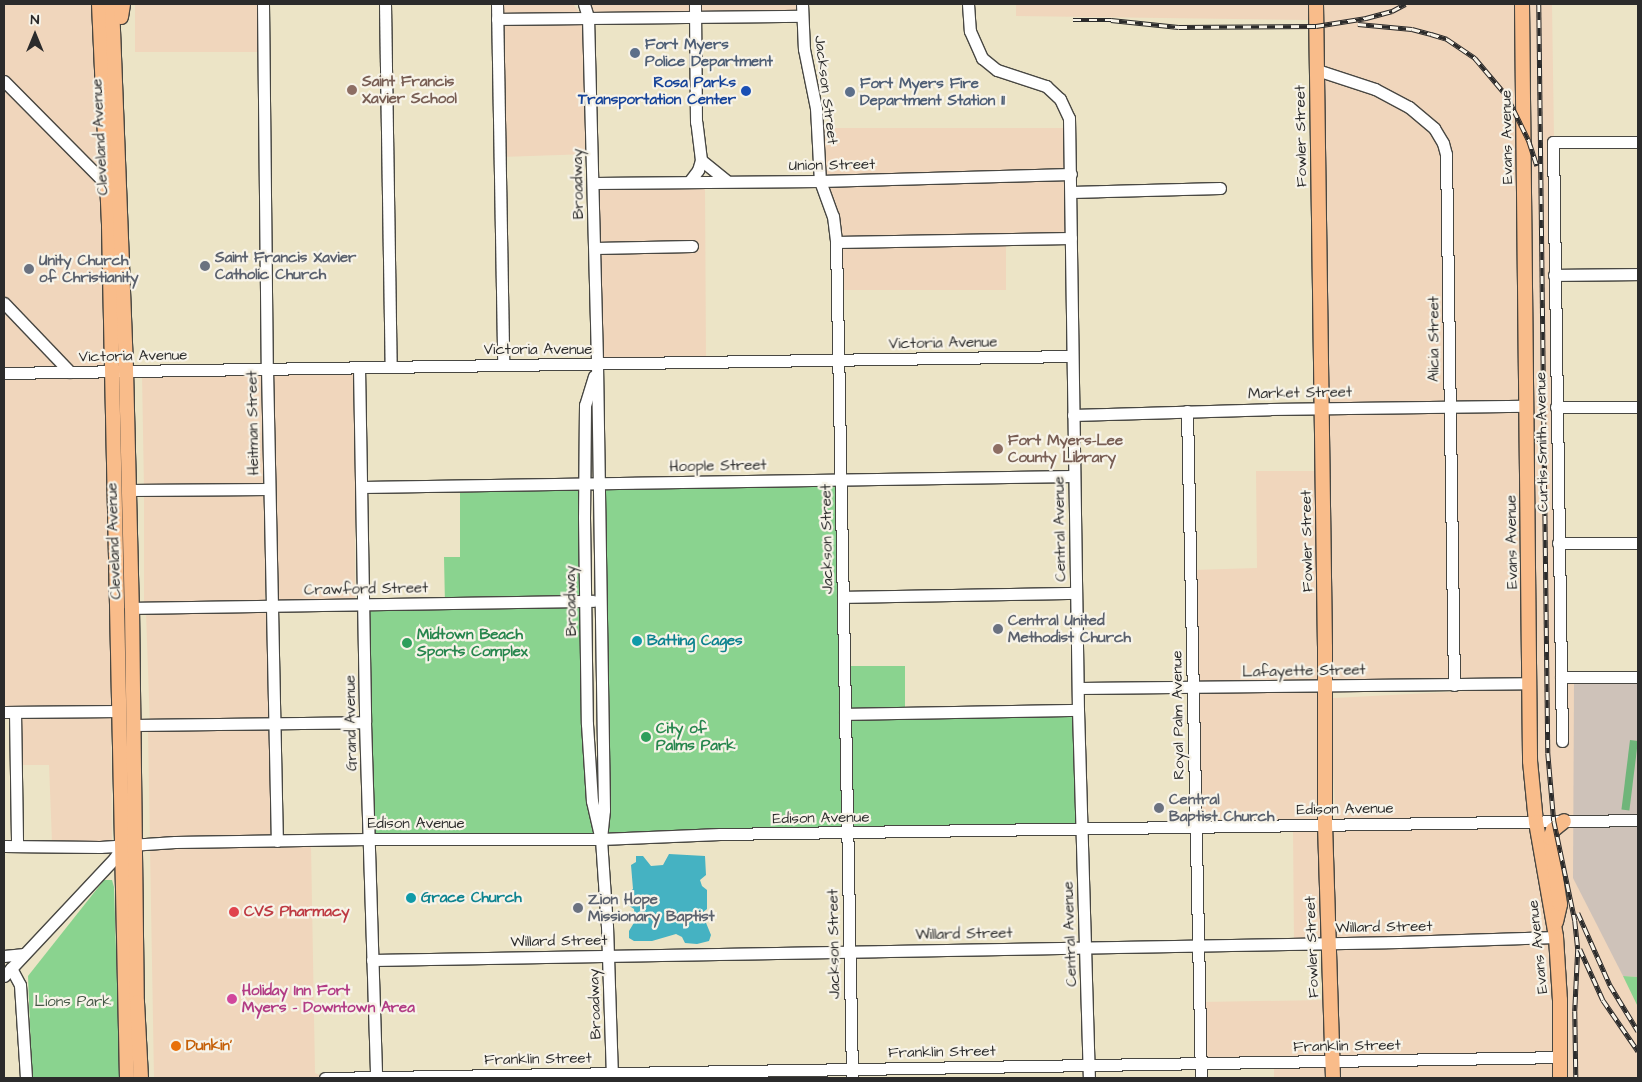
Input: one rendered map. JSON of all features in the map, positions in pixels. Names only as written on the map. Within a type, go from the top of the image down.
[{"type":"main road","name":"Cleveland Avenue","points":[[99,4],[102,110],[114,190]]},
{"type":"main road","name":"Cleveland Avenue","points":[[112,4],[114,190],[120,370],[129,490],[134,725],[122,958],[126,1078]]},
{"type":"main road","name":"Fowler Street","points":[[1316,4],[1325,686],[1325,824],[1333,1078]]},
{"type":"main road","name":"Evans Avenue","points":[[1522,4],[1530,761],[1536,822],[1555,934],[1560,1000],[1560,1078]]},
{"type":"main road","points":[[114,190],[124,124],[122,8]]},
{"type":"main road","name":"Cleveland Avenue","points":[[120,370],[117,576],[120,712],[141,1078]]},
{"type":"main road","points":[[117,576],[123,593],[132,608]]},
{"type":"main road","points":[[1555,934],[1560,904],[1550,838],[1553,830],[1564,821]]},
{"type":"main road","points":[[126,1057],[141,1078]]},
{"type":"street","name":"Heitman Street","points":[[263,4],[269,489],[277,841]]},
{"type":"street","points":[[384,4],[391,366]]},
{"type":"street","points":[[497,4],[503,365]]},
{"type":"street","points":[[578,4],[588,17]]},
{"type":"street","name":"Broadway","points":[[584,4],[588,17],[594,183],[604,810],[600,839]]},
{"type":"street","points":[[689,182],[698,170],[701,160],[696,122],[695,4]]},
{"type":"street","name":"Central Avenue","points":[[968,4],[970,31],[977,51],[982,58],[997,70],[1046,86],[1060,99],[1069,118],[1078,710],[1089,1078]]},
{"type":"street","points":[[497,19],[695,17],[802,10]]},
{"type":"street","name":"Jackson Street","points":[[802,10],[804,49],[816,108],[820,181],[833,216],[836,242],[852,1074]]},
{"type":"street","name":"Alicia Street","points":[[1317,70],[1330,72],[1375,89],[1409,107],[1434,128],[1443,143],[1447,167],[1454,685]]},
{"type":"street","points":[[4,81],[114,190]]},
{"type":"street","name":"Curtis Smith Avenue","points":[[1562,741],[1553,142],[1638,142]]},
{"type":"street","points":[[701,160],[727,181]]},
{"type":"street","name":"Union Street","points":[[594,183],[820,181],[1070,174]]},
{"type":"street","points":[[1071,192],[1220,188]]},
{"type":"street","points":[[836,242],[1071,238]]},
{"type":"street","points":[[595,248],[692,246]]},
{"type":"street","points":[[1554,275],[1638,274]]},
{"type":"street","points":[[4,303],[70,372]]},
{"type":"street","name":"Victoria Avenue","points":[[4,373],[1072,356]]},
{"type":"street","name":"Broadway","points":[[597,364],[585,405],[584,484],[588,724],[592,801],[600,839],[608,955],[612,1076]]},
{"type":"street","name":"Grand Avenue","points":[[359,367],[365,722],[376,1078]]},
{"type":"street","name":"Market Street","points":[[1073,416],[1187,411],[1527,406]]},
{"type":"street","points":[[1556,406],[1638,407]]},
{"type":"street","name":"Royal Palm Avenue","points":[[1187,411],[1194,827],[1201,1078]]},
{"type":"street","name":"Hoople Street","points":[[362,487],[1074,476]]},
{"type":"street","points":[[129,490],[269,489]]},
{"type":"street","points":[[1558,543],[1638,543]]},
{"type":"street","points":[[843,597],[1076,593]]},
{"type":"street","name":"Crawford Street","points":[[132,608],[601,600]]},
{"type":"street","points":[[1561,677],[1638,677]]},
{"type":"street","name":"Lafayette Street","points":[[1079,688],[1530,683]]},
{"type":"street","points":[[845,714],[1078,710]]},
{"type":"street","points":[[17,846],[9,712],[120,712]]},
{"type":"street","points":[[134,725],[365,722]]},
{"type":"street","name":"Edison Avenue","points":[[4,846],[100,847],[129,844],[368,839],[600,839],[720,834],[1638,820]]},
{"type":"street","points":[[26,1078],[20,985],[7,972],[22,954],[129,844]]},
{"type":"street","name":"Willard Street","points":[[372,960],[1197,946],[1555,934]]},
{"type":"street","points":[[4,956],[22,954]]},
{"type":"street","name":"Franklin Street","points":[[325,1078],[852,1074],[1088,1065],[1560,1057]]},
{"type":"shaded area","points":[[4,4],[94,4],[99,172],[4,75]]},
{"type":"shaded area","points":[[135,4],[259,4],[259,52],[135,52]]},
{"type":"shaded area","points":[[501,4],[573,4],[580,13],[501,15]]},
{"type":"shaded area","points":[[589,4],[691,4],[691,13],[589,13]]},
{"type":"shaded area","points":[[699,4],[798,4],[798,12],[699,12]]},
{"type":"shaded area","points":[[1016,4],[1312,4],[1312,20],[1016,16]]},
{"type":"shaded area","points":[[1320,4],[1517,4],[1523,402],[1453,403],[1451,217],[1437,124],[1421,110],[1376,85],[1321,66]]},
{"type":"shaded area","points":[[1526,4],[1552,4],[1562,677],[1638,678],[1638,737],[1626,812],[1539,817],[1534,761]]},
{"type":"shaded area","points":[[584,22],[589,154],[506,157],[501,25]]},
{"type":"shaded area","points":[[1321,75],[1373,93],[1407,111],[1436,137],[1442,155],[1445,403],[1325,404]]},
{"type":"shaded area","points":[[4,88],[100,184],[104,366],[72,368],[4,297]]},
{"type":"shaded area","points":[[822,128],[1066,128],[1066,169],[824,176]]},
{"type":"shaded area","points":[[1067,179],[1067,234],[843,237],[840,220],[826,185]]},
{"type":"shaded area","points":[[687,186],[689,188],[705,186],[706,358],[601,360],[598,188]]},
{"type":"shaded area","points":[[843,244],[1006,244],[1006,290],[843,290]]},
{"type":"shaded area","points":[[4,309],[60,368],[4,369]]},
{"type":"shaded area","points":[[271,372],[355,372],[355,601],[271,601]]},
{"type":"shaded area","points":[[263,373],[265,485],[144,487],[142,375]]},
{"type":"shaded area","points":[[105,375],[110,540],[111,707],[4,708],[4,378],[70,379]]},
{"type":"shaded area","points":[[1453,411],[1523,411],[1523,678],[1453,678]]},
{"type":"shaded area","points":[[1445,412],[1450,680],[1331,682],[1326,414]]},
{"type":"shaded area","points":[[1256,471],[1318,471],[1321,681],[1196,683],[1193,570],[1257,568]]},
{"type":"shaded area","points":[[144,494],[265,494],[265,603],[144,603]]},
{"type":"shaded area","points":[[267,610],[271,719],[150,723],[146,614]]},
{"type":"shaded area","points":[[1574,682],[1638,684],[1638,977],[1623,976],[1573,878]]},
{"type":"shaded area","points":[[1525,688],[1532,817],[1336,827],[1329,698]]},
{"type":"shaded area","points":[[1196,690],[1321,690],[1321,820],[1196,820]]},
{"type":"shaded area","points":[[111,716],[112,841],[52,842],[49,765],[20,765],[19,717]]},
{"type":"shaded area","points":[[271,728],[273,836],[150,838],[148,730]]},
{"type":"shaded area","points":[[1638,824],[1638,1078],[1564,1078],[1556,833],[1565,825]]},
{"type":"shaded area","points":[[1532,826],[1551,934],[1556,1078],[1337,1078],[1329,829]]},
{"type":"shaded area","points":[[1321,829],[1329,1078],[1274,1078],[1274,1065],[1204,1064],[1202,1002],[1324,1000],[1323,944],[1294,944],[1293,830]]},
{"type":"shaded area","points":[[311,845],[315,1073],[326,1078],[154,1078],[150,848]]},
{"type":"green space","name":"City of Palms Park","points":[[838,481],[844,830],[606,834],[600,485]]},
{"type":"green space","points":[[582,485],[598,837],[370,836],[365,606],[445,605],[444,557],[460,557],[460,486]]},
{"type":"green space","points":[[846,666],[905,666],[905,710],[846,710]]},
{"type":"green space","points":[[1076,711],[1080,827],[850,835],[846,719]]},
{"type":"green space","points":[[1630,740],[1638,741],[1629,810],[1621,809]]},
{"type":"green space","name":"Lions Park","points":[[104,880],[112,880],[114,887],[120,1078],[32,1078],[28,976]]},
{"type":"green space","points":[[1623,976],[1638,977],[1638,1007]]},
{"type":"water","points":[[669,854],[705,856],[706,875],[700,880],[702,886],[707,890],[707,909],[702,913],[711,935],[709,941],[697,944],[685,943],[682,937],[676,934],[652,941],[634,941],[629,938],[629,931],[635,921],[634,909],[628,905],[628,893],[633,889],[631,865],[636,862],[636,856],[643,856],[651,866],[663,865]]},
{"type":"railway","points":[[1073,20],[1111,20],[1179,27],[1316,26],[1366,18],[1392,11],[1405,4]]},
{"type":"railway","points":[[1539,4],[1548,753],[1554,821],[1575,921],[1578,949],[1575,1011],[1576,1078]]},
{"type":"railway","points":[[1358,24],[1412,29],[1431,34],[1447,39],[1475,58],[1507,96],[1529,141],[1537,166]]},
{"type":"railway","points":[[1578,913],[1610,985],[1638,1031]]},
{"type":"railway","points":[[1580,949],[1603,1000],[1638,1051]]},
{"type":"place","name":"Fort Myers Police Department","points":[[635,53]]},
{"type":"place","name":"Saint Francis Xavier School","points":[[352,90]]},
{"type":"place","name":"Rosa Parks Transportation Center","points":[[746,91]]},
{"type":"place","name":"Fort Myers Fire Department Station 11","points":[[850,92]]},
{"type":"place","name":"Saint Francis Xavier Catholic Church","points":[[205,266]]},
{"type":"place","name":"Unity Church of Christianity","points":[[29,269]]},
{"type":"place","name":"Fort Myers-Lee County Library","points":[[998,449]]},
{"type":"place","name":"Central United Methodist Church","points":[[998,629]]},
{"type":"place","name":"Batting Cages","points":[[637,641]]},
{"type":"place","name":"Midtown Beach Sports Complex","points":[[407,643]]},
{"type":"place","name":"City of Palms Park","points":[[646,737]]},
{"type":"place","name":"Central Baptist Church","points":[[1159,808]]},
{"type":"place","name":"Grace Church","points":[[411,898]]},
{"type":"place","name":"Zion Hope Missionary Baptist","points":[[578,908]]},
{"type":"place","name":"CVS Pharmacy","points":[[234,912]]},
{"type":"place","name":"Holiday Inn Fort Myers - Downtown Area","points":[[232,999]]},
{"type":"place","name":"Dunkin'","points":[[176,1046]]}]
